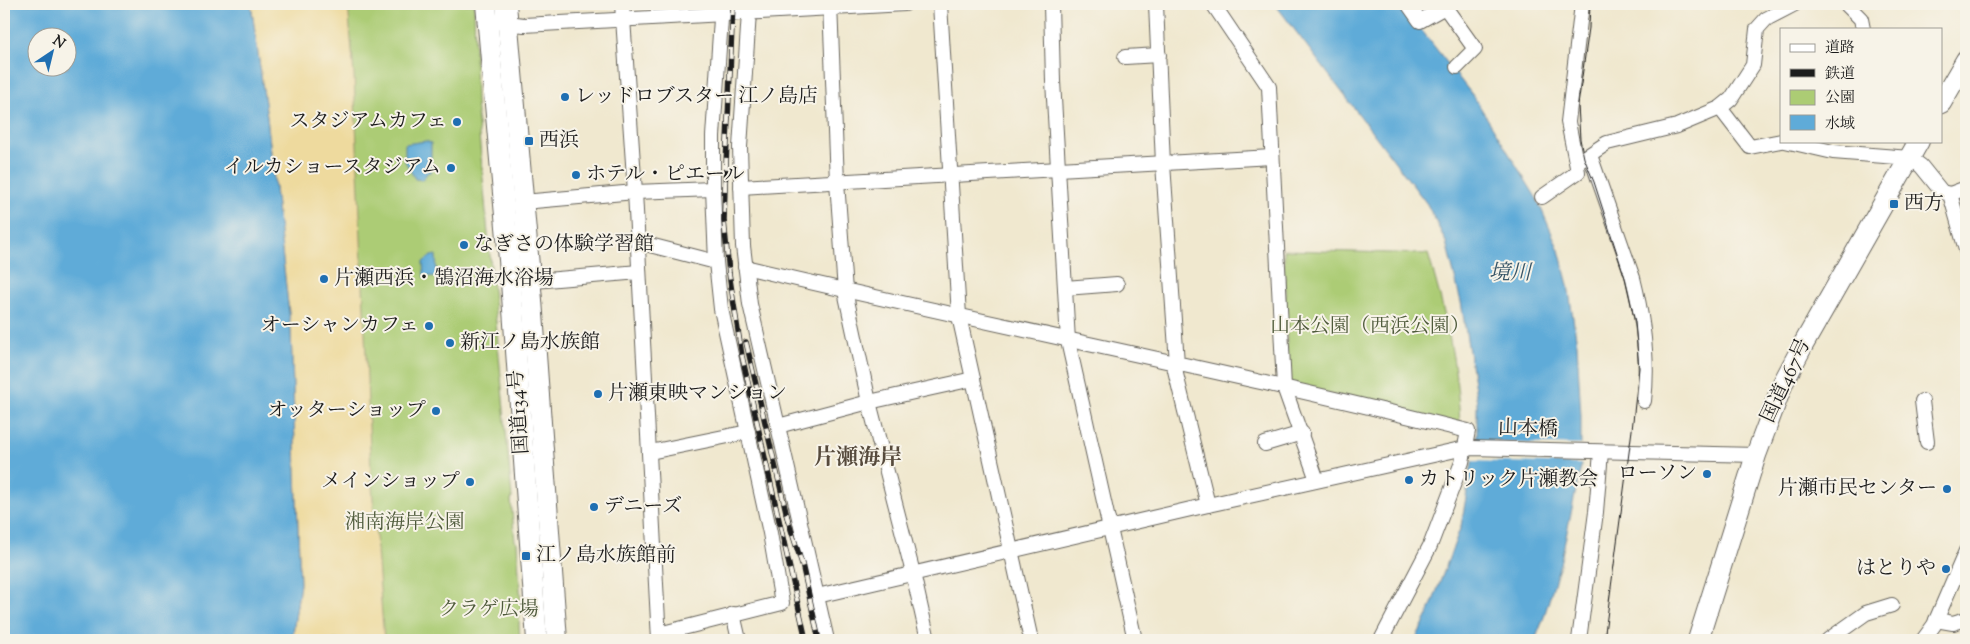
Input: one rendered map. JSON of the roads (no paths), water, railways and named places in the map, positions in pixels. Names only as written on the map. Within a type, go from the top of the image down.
[{"type":"highway","name":"国道134号","points":[[506,4],[523,202],[521,282],[537,640]]},
{"type":"highway","name":"国道134号","points":[[486,12],[521,282],[557,640]]},
{"type":"highway","points":[[1942,101],[1966,60]]},
{"type":"highway","name":"国道467号","points":[[1698,640],[1756,455],[1771,413],[1792,364],[1914,150]]},
{"type":"street","points":[[622,4],[638,242],[659,637],[733,614],[782,603],[770,533],[721,309],[716,262],[713,189],[714,119],[722,9]]},
{"type":"street","points":[[486,12],[507,24],[524,24],[624,20],[722,9],[749,13],[830,6],[905,4]]},
{"type":"street","points":[[940,4],[960,316],[1031,640]]},
{"type":"street","points":[[1051,4],[1068,341],[1135,640]]},
{"type":"street","points":[[1156,4],[1175,363],[1208,505]]},
{"type":"street","points":[[1213,4],[1269,87],[1284,387],[1302,433],[1317,480]]},
{"type":"street","points":[[1408,4],[1420,21],[1445,7],[1475,49],[1457,67]]},
{"type":"street","points":[[1542,197],[1578,172],[1568,122],[1582,4]]},
{"type":"street","points":[[1577,163],[1607,143],[1677,126],[1720,108],[1731,99],[1753,65],[1757,29],[1766,19],[1795,4]]},
{"type":"street","points":[[1846,4],[1861,19],[1863,28]]},
{"type":"street","points":[[830,6],[837,182],[845,291],[869,402],[913,573],[928,640]]},
{"type":"street","points":[[749,13],[740,147],[744,267],[750,304],[827,640]]},
{"type":"street","points":[[1125,57],[1159,56]]},
{"type":"street","points":[[1720,108],[1750,147],[1780,142]]},
{"type":"street","points":[[1788,142],[1833,152],[1914,150],[1921,166],[1942,192],[1950,194],[1966,188]]},
{"type":"street","points":[[1590,155],[1633,278],[1638,298],[1647,374],[1644,401]]},
{"type":"street","points":[[741,187],[1272,158]]},
{"type":"street","points":[[523,202],[635,192],[713,189]]},
{"type":"street","points":[[1950,194],[1966,250]]},
{"type":"street","points":[[638,242],[716,262]]},
{"type":"street","points":[[744,267],[1068,341],[1284,387],[1468,431],[1466,453],[1453,510]]},
{"type":"street","points":[[521,282],[639,272]]},
{"type":"street","points":[[1065,288],[1118,284]]},
{"type":"street","points":[[778,426],[869,402],[974,379]]},
{"type":"street","points":[[1922,401],[1927,442]]},
{"type":"street","points":[[650,452],[748,432]]},
{"type":"street","points":[[1265,444],[1302,433]]},
{"type":"street","points":[[1580,640],[1596,512],[1601,452]]},
{"type":"street","name":"山本橋","points":[[817,596],[1317,480],[1466,453],[1601,452],[1756,455]]},
{"type":"street","points":[[1381,640],[1430,546],[1466,453]]},
{"type":"street","points":[[1923,640],[1936,620],[1966,552]]},
{"type":"street","points":[[1828,640],[1866,613],[1892,606]]},
{"type":"street","points":[[733,614],[739,640]]},
{"type":"street","points":[[1936,620],[1953,623],[1966,619]]},
{"type":"water","points":[[4,4],[251,4],[267,117],[291,331],[300,584],[292,640],[4,640]]},
{"type":"water","name":"境川","points":[[1275,4],[1401,4],[1474,97],[1537,199],[1559,250],[1568,285],[1577,344],[1581,416],[1581,467],[1560,564],[1535,640],[1415,640],[1427,617],[1461,526],[1477,434],[1477,402],[1461,302],[1446,242],[1427,204]]},
{"type":"water","points":[[426,141],[431,143],[431,172],[428,172],[422,180],[415,179],[405,161],[405,144]]},
{"type":"water","points":[[436,255],[437,277],[427,276],[424,278],[423,262]]},
{"type":"tram line","points":[[1590,4],[1589,28],[1578,105],[1580,139],[1584,158],[1594,182],[1625,278],[1635,322],[1639,368],[1604,640]]},
{"type":"railway","points":[[733,4],[724,220],[729,273],[742,356],[806,640]]},
{"type":"railway","points":[[746,342],[788,520]]},
{"type":"railway","points":[[786,514],[802,564],[819,640]]},
{"type":"place","name":"レッドロブスター 江ノ島店","points":[[565,97]]},
{"type":"place","name":"スタジアムカフェ","points":[[457,122]]},
{"type":"place","name":"西浜","points":[[529,141]]},
{"type":"place","name":"イルカショースタジアム","points":[[451,168]]},
{"type":"place","name":"ホテル・ピエール","points":[[576,175]]},
{"type":"place","name":"西方","points":[[1894,204]]},
{"type":"place","name":"なぎさの体験学習館","points":[[464,245]]},
{"type":"place","name":"片瀬西浜・鵠沼海水浴場","points":[[324,279]]},
{"type":"place","name":"オーシャンカフェ","points":[[429,326]]},
{"type":"place","name":"新江ノ島水族館","points":[[450,343]]},
{"type":"place","name":"片瀬東映マンション","points":[[598,394]]},
{"type":"place","name":"オッターショップ","points":[[436,411]]},
{"type":"place","name":"ローソン","points":[[1707,474]]},
{"type":"place","name":"カトリック片瀬教会","points":[[1409,480]]},
{"type":"place","name":"メインショップ","points":[[470,482]]},
{"type":"place","name":"片瀬市民センター","points":[[1947,489]]},
{"type":"place","name":"デニーズ","points":[[594,507]]},
{"type":"place","name":"江ノ島水族館前","points":[[526,556]]},
{"type":"place","name":"はとりや","points":[[1946,569]]},
{"type":"district","name":"片瀬海岸","points":[[858,459]]},
{"type":"park label","name":"山本公園（西浜公園）","points":[[1370,327]]},
{"type":"park label","name":"湘南海岸公園","points":[[405,523]]},
{"type":"park label","name":"クラゲ広場","points":[[489,610]]}]
